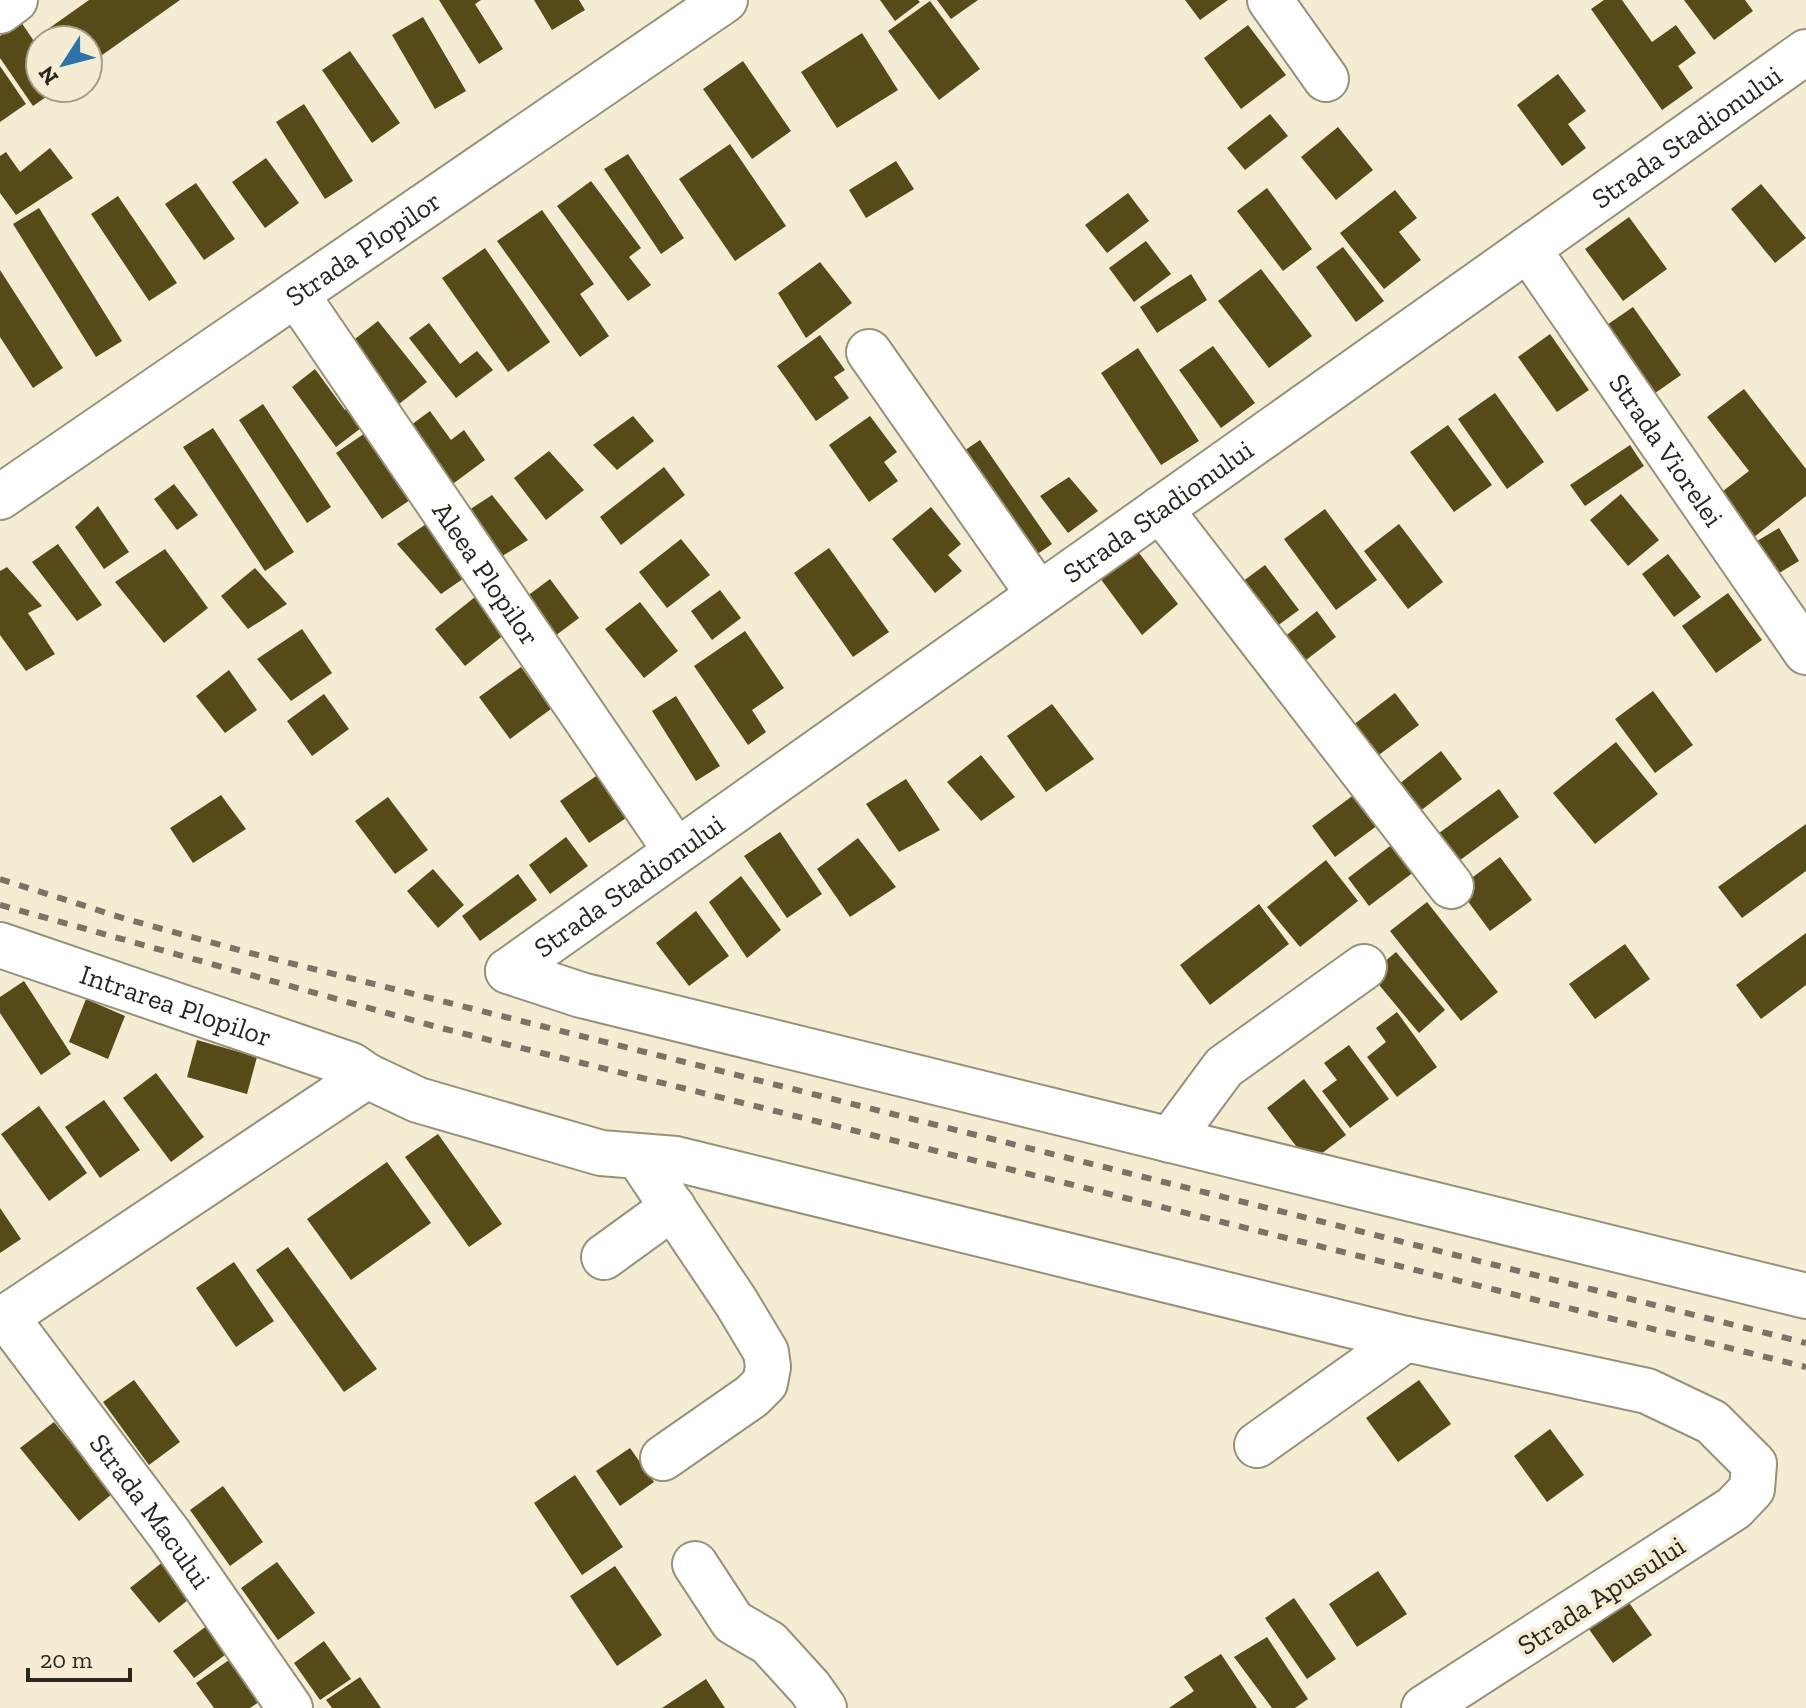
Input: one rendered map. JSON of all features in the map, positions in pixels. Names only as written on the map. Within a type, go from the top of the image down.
[{"type":"street","points":[[0,11],[15,0]]},
{"type":"street","name":"Strada Plopilor","points":[[0,497],[725,0]]},
{"type":"street","points":[[1270,0],[1326,79]]},
{"type":"street","name":"Strada Stadionului","points":[[1170,1140],[581,995],[508,971],[1806,52]]},
{"type":"street","name":"Strada Viorelei","points":[[1528,249],[1806,652]]},
{"type":"street","name":"Aleea Plopilor","points":[[296,294],[676,851]]},
{"type":"street","points":[[869,352],[1039,595]]},
{"type":"street","points":[[1160,509],[1451,886]]},
{"type":"street","name":"Intrarea Plopilor","points":[[0,945],[359,1071],[418,1100],[601,1153],[676,1159],[1406,1339],[1647,1391],[1712,1422],[1754,1464]]},
{"type":"street","points":[[1364,967],[1224,1067],[1170,1140],[1806,1296]]},
{"type":"street","name":"Strada Macului","points":[[290,1708],[170,1535],[3,1319],[359,1071]]},
{"type":"street","points":[[638,1156],[759,1339],[766,1352],[768,1367],[765,1383],[752,1396],[663,1458]]},
{"type":"street","points":[[604,1257],[673,1207]]},
{"type":"street","points":[[1257,1445],[1406,1339]]},
{"type":"street","name":"Strada Apusului","points":[[1424,1708],[1734,1508],[1752,1489],[1754,1464]]},
{"type":"street","points":[[695,1564],[733,1622],[769,1643],[824,1708]]},
{"type":"building","points":[[89,0],[180,0],[104,54],[104,24],[55,24]]},
{"type":"building","points":[[439,0],[481,0],[475,4],[503,49],[479,64]]},
{"type":"building","points":[[534,0],[579,0],[585,10],[552,30]]},
{"type":"building","points":[[880,0],[918,0],[920,2],[895,21]]},
{"type":"building","points":[[937,0],[978,0],[951,19]]},
{"type":"building","points":[[1185,0],[1228,0],[1200,20]]},
{"type":"building","points":[[1604,0],[1622,0],[1652,42],[1676,25],[1696,53],[1678,66],[1693,88],[1662,110],[1591,9]]},
{"type":"building","points":[[1684,0],[1745,0],[1753,11],[1714,40]]},
{"type":"building","points":[[930,1],[980,69],[939,100],[888,31]]},
{"type":"building","points":[[423,17],[466,91],[435,109],[392,35]]},
{"type":"building","points":[[21,22],[24,26],[24,93],[0,58],[0,36]]},
{"type":"building","points":[[1248,25],[1286,75],[1241,109],[1204,58]]},
{"type":"building","points":[[862,33],[898,90],[837,128],[801,72]]},
{"type":"building","points":[[350,51],[400,123],[372,143],[322,70]]},
{"type":"building","points":[[743,61],[791,131],[752,159],[703,89]]},
{"type":"building","points":[[0,66],[26,104],[0,122]]},
{"type":"building","points":[[1558,74],[1586,111],[1568,124],[1586,148],[1562,166],[1517,105]]},
{"type":"building","points":[[304,104],[353,181],[325,199],[276,122]]},
{"type":"building","points":[[1270,114],[1288,136],[1245,170],[1227,148]]},
{"type":"building","points":[[1338,127],[1373,170],[1336,200],[1301,157]]},
{"type":"building","points":[[730,144],[786,226],[735,261],[679,179]]},
{"type":"building","points":[[50,148],[73,178],[16,215],[0,193],[0,156],[6,152],[20,172]]},
{"type":"building","points":[[628,154],[684,238],[661,254],[604,169]]},
{"type":"building","points":[[266,158],[299,203],[265,228],[232,182]]},
{"type":"building","points":[[896,161],[914,189],[866,218],[849,190]]},
{"type":"building","points":[[591,181],[641,248],[629,257],[651,285],[628,301],[557,206]]},
{"type":"building","points":[[196,183],[235,239],[204,260],[165,204]]},
{"type":"building","points":[[1761,184],[1806,238],[1775,263],[1731,209]]},
{"type":"building","points":[[1267,188],[1312,249],[1283,271],[1237,211]]},
{"type":"building","points":[[1395,190],[1417,218],[1399,232],[1421,260],[1384,289],[1340,233]]},
{"type":"building","points":[[1128,193],[1149,221],[1107,253],[1085,225]]},
{"type":"building","points":[[118,196],[177,283],[149,301],[91,214]]},
{"type":"building","points":[[39,208],[122,341],[96,357],[13,224]]},
{"type":"building","points":[[542,210],[594,284],[580,294],[609,336],[580,357],[497,241]]},
{"type":"building","points":[[1629,217],[1667,269],[1623,301],[1585,249]]},
{"type":"building","points":[[1146,241],[1171,274],[1134,302],[1109,268]]},
{"type":"building","points":[[1343,247],[1384,301],[1356,322],[1316,267]]},
{"type":"building","points":[[485,248],[550,342],[508,372],[442,278]]},
{"type":"building","points":[[820,262],[852,303],[806,338],[778,293]]},
{"type":"building","points":[[1261,269],[1312,336],[1269,368],[1218,301]]},
{"type":"building","points":[[0,270],[63,368],[33,388],[0,337]]},
{"type":"building","points":[[1191,274],[1207,300],[1157,333],[1140,307]]},
{"type":"building","points":[[1633,307],[1681,375],[1648,398],[1601,329]]},
{"type":"building","points":[[378,321],[427,382],[394,408],[346,346]]},
{"type":"building","points":[[429,323],[460,364],[477,351],[493,370],[456,398],[409,338]]},
{"type":"building","points":[[1550,334],[1589,390],[1557,412],[1518,357]]},
{"type":"building","points":[[820,335],[845,370],[834,377],[849,398],[816,421],[777,366]]},
{"type":"building","points":[[1213,346],[1255,403],[1221,428],[1179,370]]},
{"type":"building","points":[[1138,348],[1199,441],[1161,465],[1101,373]]},
{"type":"building","points":[[315,369],[345,410],[355,402],[369,422],[336,447],[292,387]]},
{"type":"building","points":[[1744,389],[1806,469],[1806,496],[1744,545],[1710,501],[1749,471],[1707,417]]},
{"type":"building","points":[[1495,393],[1544,462],[1507,489],[1458,419]]},
{"type":"building","points":[[263,404],[331,507],[307,523],[239,420]]},
{"type":"building","points":[[430,411],[451,440],[464,430],[485,460],[450,486],[407,428]]},
{"type":"building","points":[[633,416],[654,441],[617,470],[593,445]]},
{"type":"building","points":[[870,416],[897,452],[884,462],[898,481],[869,502],[829,445]]},
{"type":"building","points":[[1448,425],[1492,485],[1454,512],[1410,452]]},
{"type":"building","points":[[213,428],[294,552],[265,571],[183,447]]},
{"type":"building","points":[[368,431],[413,498],[382,519],[336,453]]},
{"type":"building","points":[[980,440],[1052,544],[1023,564],[952,459]]},
{"type":"building","points":[[1630,445],[1644,466],[1585,506],[1570,485]]},
{"type":"building","points":[[549,451],[584,490],[546,520],[514,478]]},
{"type":"building","points":[[664,467],[685,495],[621,545],[600,517]]},
{"type":"building","points":[[1069,477],[1098,511],[1068,533],[1040,496]]},
{"type":"building","points":[[174,484],[198,515],[177,530],[154,499]]},
{"type":"building","points":[[1621,494],[1659,540],[1628,566],[1590,520]]},
{"type":"building","points":[[492,495],[528,540],[499,558],[466,512]]},
{"type":"building","points":[[98,506],[129,552],[104,569],[75,527]]},
{"type":"building","points":[[931,507],[961,544],[948,555],[962,571],[935,593],[892,539]]},
{"type":"building","points":[[1325,509],[1377,580],[1336,610],[1284,539]]},
{"type":"building","points":[[429,522],[470,574],[441,594],[397,544]]},
{"type":"building","points":[[1399,524],[1443,582],[1408,609],[1364,551]]},
{"type":"building","points":[[1779,528],[1799,561],[1768,580],[1747,547]]},
{"type":"building","points":[[681,539],[710,575],[667,608],[639,572]]},
{"type":"building","points":[[58,544],[102,605],[77,621],[32,562]]},
{"type":"building","points":[[1133,545],[1178,604],[1142,635],[1097,574]]},
{"type":"building","points":[[829,548],[889,632],[853,657],[794,573]]},
{"type":"building","points":[[165,549],[208,608],[164,643],[115,582]]},
{"type":"building","points":[[1668,554],[1701,597],[1674,617],[1642,574]]},
{"type":"building","points":[[1265,565],[1299,610],[1265,635],[1231,590]]},
{"type":"building","points":[[7,567],[42,606],[28,613],[55,654],[26,671],[0,635],[0,571]]},
{"type":"building","points":[[255,568],[287,604],[248,629],[221,596]]},
{"type":"building","points":[[550,579],[579,618],[547,642],[518,603]]},
{"type":"building","points":[[720,590],[741,618],[712,640],[691,611]]},
{"type":"building","points":[[1728,593],[1762,640],[1716,673],[1682,626]]},
{"type":"building","points":[[475,597],[505,634],[465,666],[435,629]]},
{"type":"building","points":[[640,602],[678,651],[644,678],[605,629]]},
{"type":"building","points":[[1317,611],[1336,637],[1293,670],[1274,645]]},
{"type":"building","points":[[302,629],[332,673],[291,701],[257,659]]},
{"type":"building","points":[[745,631],[784,688],[752,710],[766,732],[748,745],[694,666]]},
{"type":"building","points":[[521,667],[551,709],[510,739],[479,697]]},
{"type":"building","points":[[229,670],[257,710],[225,733],[196,696]]},
{"type":"building","points":[[1653,691],[1693,745],[1655,773],[1615,719]]},
{"type":"building","points":[[1395,693],[1419,725],[1368,763],[1344,732]]},
{"type":"building","points":[[324,694],[349,729],[312,756],[287,721]]},
{"type":"building","points":[[676,696],[720,766],[696,781],[652,711]]},
{"type":"building","points":[[1052,704],[1094,759],[1046,792],[1007,736]]},
{"type":"building","points":[[1616,742],[1658,794],[1595,844],[1553,793]]},
{"type":"building","points":[[1441,751],[1462,779],[1415,815],[1394,788]]},
{"type":"building","points":[[981,755],[1015,797],[981,821],[947,782]]},
{"type":"building","points":[[599,774],[629,816],[589,843],[560,801]]},
{"type":"building","points":[[906,779],[940,830],[899,852],[866,804]]},
{"type":"building","points":[[1499,789],[1519,817],[1452,866],[1431,839]]},
{"type":"building","points":[[1359,791],[1382,822],[1335,857],[1312,826]]},
{"type":"building","points":[[221,795],[246,829],[193,863],[170,828]]},
{"type":"building","points":[[388,797],[428,850],[395,874],[355,821]]},
{"type":"building","points":[[1806,824],[1806,871],[1742,918],[1718,887]]},
{"type":"building","points":[[780,832],[822,894],[787,918],[744,856]]},
{"type":"building","points":[[566,837],[588,866],[550,894],[529,865]]},
{"type":"building","points":[[858,838],[896,887],[850,917],[817,869]]},
{"type":"building","points":[[1398,840],[1419,868],[1369,906],[1348,878]]},
{"type":"building","points":[[1500,857],[1532,900],[1490,931],[1458,888]]},
{"type":"building","points":[[1326,860],[1358,901],[1300,947],[1267,907]]},
{"type":"building","points":[[433,869],[464,905],[438,928],[407,891]]},
{"type":"building","points":[[518,874],[537,900],[480,941],[462,916]]},
{"type":"building","points":[[741,876],[781,930],[747,958],[709,902]]},
{"type":"building","points":[[1427,902],[1498,992],[1461,1021],[1390,931]]},
{"type":"building","points":[[1259,904],[1289,944],[1210,1005],[1180,965]]},
{"type":"building","points":[[696,911],[729,956],[689,986],[656,943]]},
{"type":"building","points":[[1806,933],[1806,985],[1761,1019],[1736,985]]},
{"type":"building","points":[[1625,944],[1650,979],[1595,1019],[1569,984]]},
{"type":"building","points":[[1396,952],[1445,1010],[1419,1033],[1370,974]]},
{"type":"building","points":[[24,981],[71,1054],[41,1075],[0,1013],[0,997]]},
{"type":"building","points":[[86,999],[125,1016],[108,1059],[69,1042]]},
{"type":"building","points":[[1397,1012],[1437,1067],[1397,1097],[1367,1057],[1386,1042],[1376,1028]]},
{"type":"building","points":[[197,1040],[257,1057],[247,1094],[187,1077]]},
{"type":"building","points":[[1349,1045],[1389,1099],[1350,1128],[1322,1091],[1337,1080],[1324,1063]]},
{"type":"building","points":[[156,1073],[204,1137],[171,1162],[123,1098]]},
{"type":"building","points":[[1304,1079],[1346,1135],[1309,1163],[1267,1108]]},
{"type":"building","points":[[104,1100],[140,1150],[100,1178],[65,1127]]},
{"type":"building","points":[[39,1106],[87,1173],[49,1201],[1,1134]]},
{"type":"building","points":[[438,1134],[502,1224],[469,1247],[405,1157]]},
{"type":"building","points":[[387,1162],[431,1223],[351,1280],[307,1219]]},
{"type":"building","points":[[0,1208],[21,1239],[0,1253]]},
{"type":"building","points":[[288,1247],[377,1369],[344,1392],[256,1270]]},
{"type":"building","points":[[234,1262],[274,1321],[236,1347],[196,1288]]},
{"type":"building","points":[[134,1380],[180,1442],[149,1465],[103,1402]]},
{"type":"building","points":[[1419,1380],[1451,1424],[1398,1462],[1366,1418]]},
{"type":"building","points":[[54,1422],[112,1494],[79,1521],[20,1448]]},
{"type":"building","points":[[1550,1429],[1584,1475],[1547,1502],[1514,1456]]},
{"type":"building","points":[[630,1448],[654,1482],[620,1506],[596,1471]]},
{"type":"building","points":[[575,1475],[623,1547],[582,1575],[534,1503]]},
{"type":"building","points":[[223,1486],[263,1542],[230,1566],[190,1510]]},
{"type":"building","points":[[164,1561],[193,1596],[159,1623],[130,1588]]},
{"type":"building","points":[[277,1562],[315,1613],[278,1640],[241,1588]]},
{"type":"building","points":[[615,1566],[662,1635],[617,1666],[570,1596]]},
{"type":"building","points":[[1378,1571],[1407,1614],[1357,1647],[1329,1604]]},
{"type":"building","points":[[1625,1597],[1652,1635],[1613,1663],[1586,1625]]},
{"type":"building","points":[[1294,1598],[1336,1659],[1307,1679],[1265,1618]]},
{"type":"building","points":[[212,1622],[233,1649],[194,1678],[173,1651]]},
{"type":"building","points":[[1267,1637],[1308,1699],[1295,1708],[1272,1708],[1234,1657]]},
{"type":"building","points":[[324,1641],[351,1679],[320,1700],[294,1663]]},
{"type":"building","points":[[1221,1654],[1257,1708],[1169,1708],[1194,1691],[1184,1677]]},
{"type":"building","points":[[229,1660],[259,1702],[250,1708],[214,1708],[196,1683]]},
{"type":"building","points":[[360,1677],[381,1708],[332,1708],[326,1700]]},
{"type":"building","points":[[706,1679],[725,1708],[662,1708]]},
{"type":"railway","points":[[0,879],[126,919],[250,953],[1806,1343]]},
{"type":"railway","points":[[0,905],[437,1027],[1806,1367]]}]
